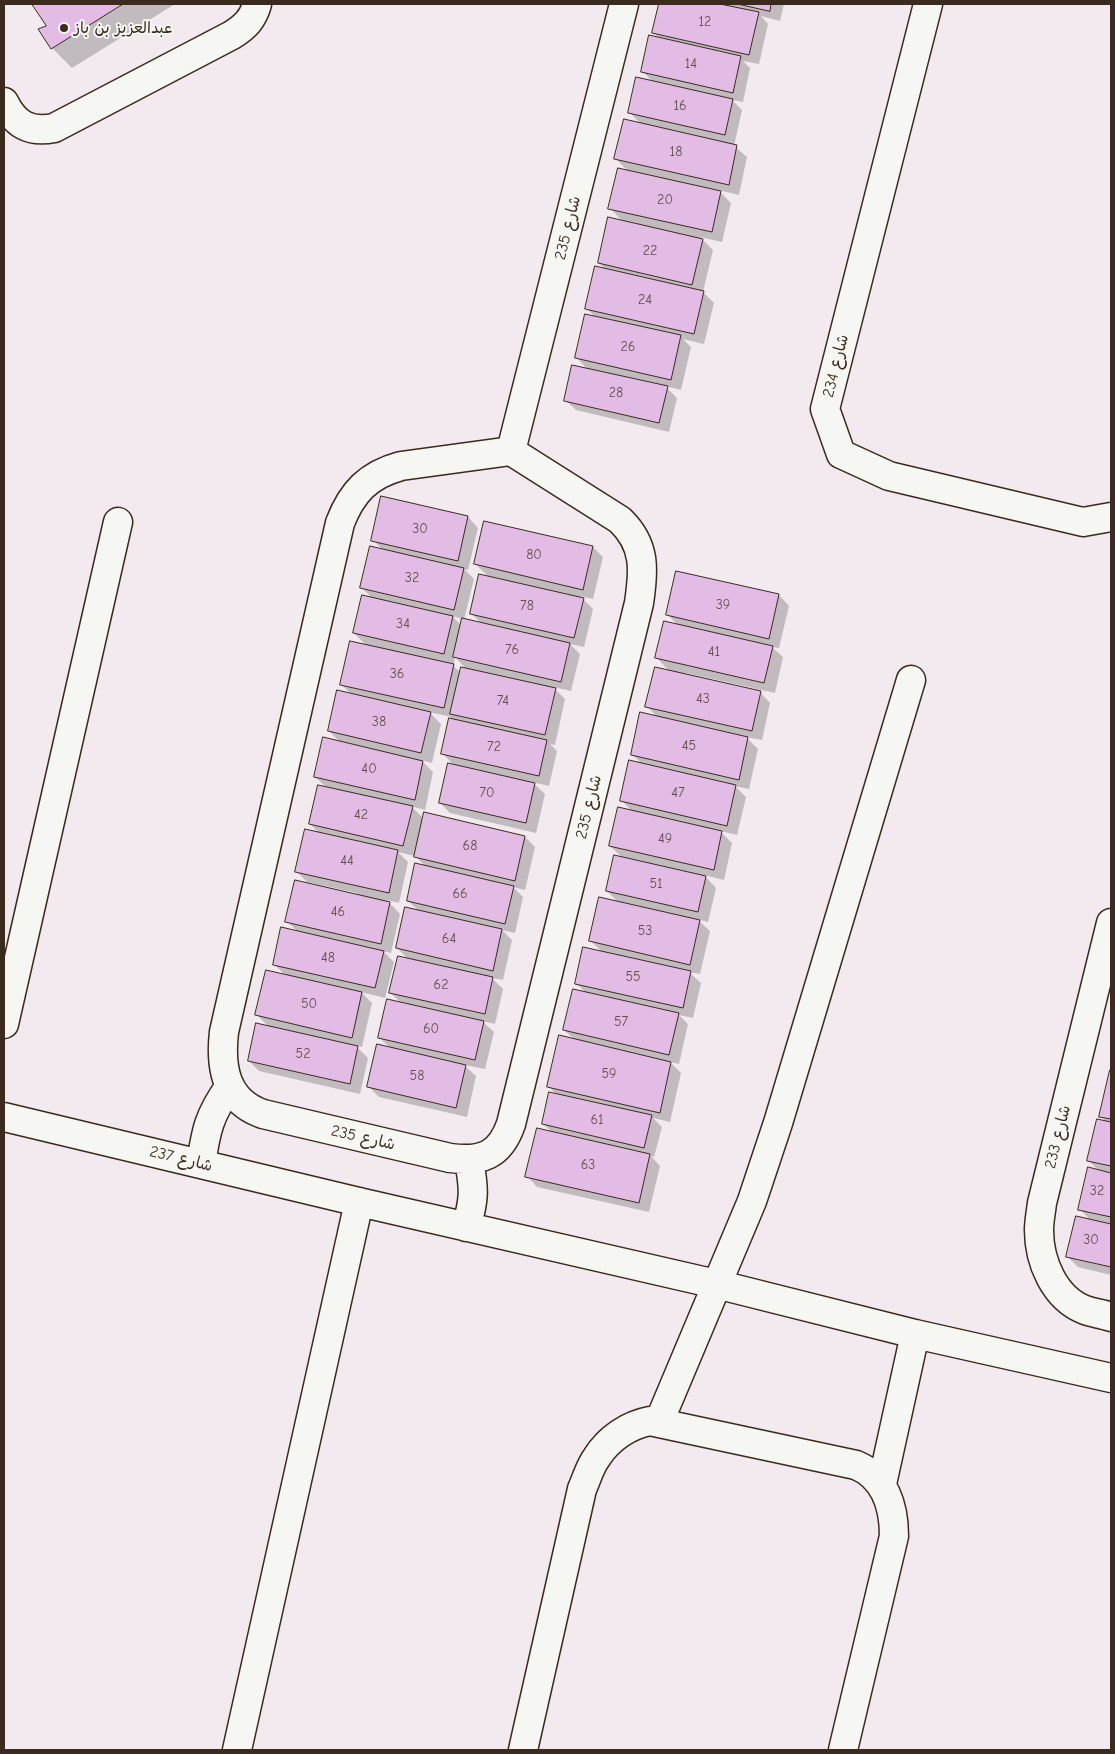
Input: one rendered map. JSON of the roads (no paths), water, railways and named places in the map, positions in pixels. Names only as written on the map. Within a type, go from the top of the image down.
[{"type":"street","points":[[4,102],[9,112],[24,126],[44,130],[54,128],[242,29],[250,21],[257,4]]},
{"type":"street","name":"شارع 235","points":[[511,451],[624,4]]},
{"type":"street","name":"شارع 234","points":[[928,4],[825,409],[841,454],[889,476],[1083,522],[1111,518]]},
{"type":"street","name":"شارع 235","points":[[511,451],[620,520],[636,538],[640,552],[642,581],[636,613],[514,1115],[508,1134],[499,1146],[488,1156],[469,1160],[450,1158],[263,1114],[242,1104],[230,1086],[223,1060],[224,1032],[340,523],[346,508],[365,483],[375,475],[390,469],[511,451]]},
{"type":"street","points":[[4,1024],[118,522]]},
{"type":"street","points":[[659,1422],[752,1202],[778,1123],[912,680]]},
{"type":"street","name":"شارع 233","points":[[1111,923],[1042,1203],[1039,1229],[1043,1262],[1055,1286],[1073,1303],[1085,1310],[1111,1317]]},
{"type":"street","points":[[201,1164],[210,1119],[230,1086]]},
{"type":"street","name":"شارع 237","points":[[4,1117],[359,1202],[716,1284],[915,1334],[1111,1378]]},
{"type":"street","points":[[466,1227],[472,1210],[474,1194],[469,1160]]},
{"type":"street","points":[[237,1750],[359,1202]]},
{"type":"street","points":[[882,1484],[915,1334]]},
{"type":"street","points":[[523,1750],[582,1489],[597,1456],[606,1446],[628,1428],[642,1423],[659,1422],[856,1465],[875,1476],[882,1484],[888,1495],[894,1536],[842,1750]]},
{"type":"place","name":"عبدالعزيز بن باز","points":[[64,28]]}]
